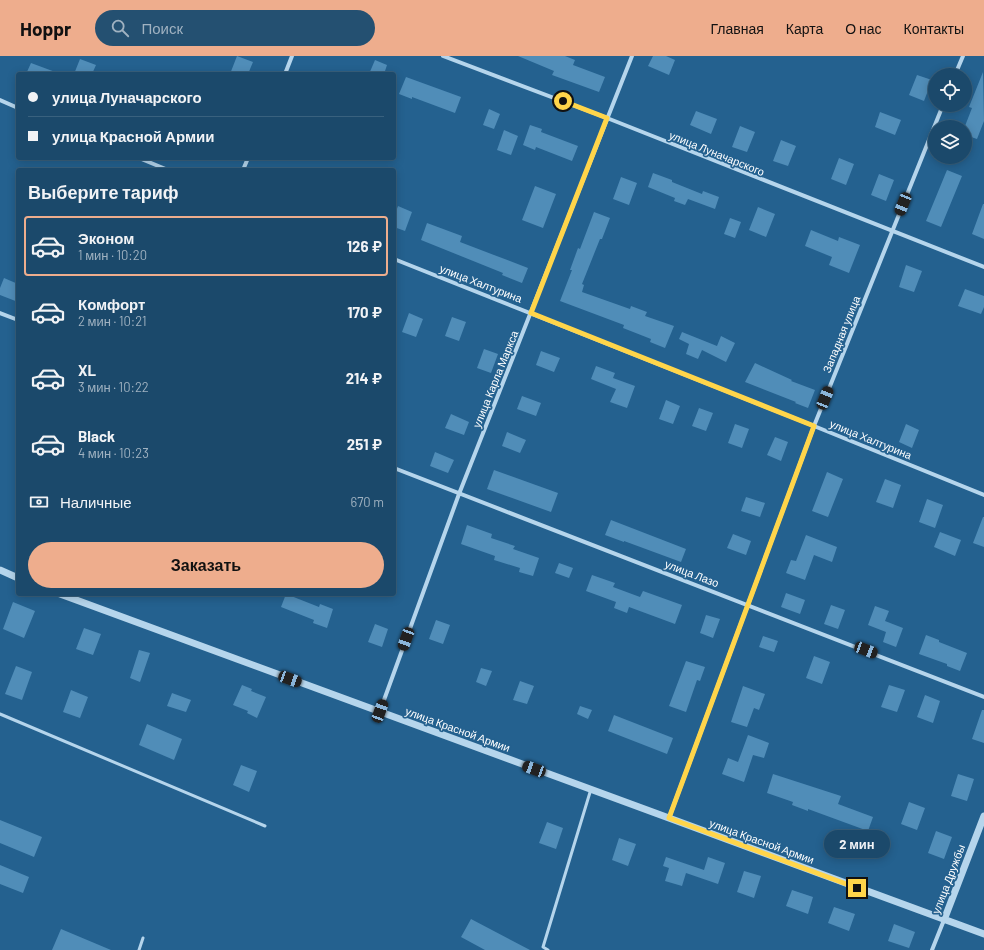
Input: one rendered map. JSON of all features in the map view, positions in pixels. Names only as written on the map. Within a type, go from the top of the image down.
[{"type":"street","points":[[286,72],[292,56]]},
{"type":"street","name":"улица Луначарского","points":[[443,56],[607,118],[892,232],[984,267]]},
{"type":"street","name":"улица Карла Маркса","points":[[380,711],[459,494],[632,56]]},
{"type":"street","points":[[958,68],[963,56]]},
{"type":"street","points":[[0,100],[16,107]]},
{"type":"street","name":"Западная улица","points":[[669,818],[814,426],[940,112]]},
{"type":"street","points":[[144,160],[163,168]]},
{"type":"street","name":"улица Халтурина","points":[[396,260],[984,495]]},
{"type":"street","points":[[0,313],[16,319]]},
{"type":"street","name":"улица Лазо","points":[[396,469],[748,604],[984,697]]},
{"type":"street","points":[[0,570],[16,577]]},
{"type":"street","name":"улица Красной Армии","points":[[70,596],[591,790],[984,934]]},
{"type":"street","name":"улица Дружбы","points":[[932,950],[984,816]]},
{"type":"lane","points":[[0,714],[266,826]]},
{"type":"lane","points":[[548,950],[543,947],[591,790]]},
{"type":"lane","points":[[139,950],[143,938]]},
{"type":"building","points":[[237,56],[253,62],[249,72],[231,72]]},
{"type":"building","points":[[518,56],[565,56],[575,60],[573,65],[605,77],[599,92],[552,75],[554,71]]},
{"type":"building","points":[[653,56],[666,56],[675,60],[669,75],[648,66]]},
{"type":"building","points":[[80,59],[96,65],[93,72],[75,72]]},
{"type":"building","points":[[375,60],[387,65],[385,72],[370,72]]},
{"type":"building","points":[[31,63],[55,72],[27,72]]},
{"type":"building","points":[[983,72],[984,121],[977,139],[972,137],[972,120],[967,120],[970,112],[972,112],[972,100]]},
{"type":"building","points":[[917,75],[928,79],[928,90],[924,101],[909,95]]},
{"type":"building","points":[[406,77],[461,97],[455,113],[412,97],[412,99],[399,94]]},
{"type":"building","points":[[489,109],[500,114],[494,129],[483,125]]},
{"type":"building","points":[[696,111],[717,119],[711,134],[690,125]]},
{"type":"building","points":[[880,112],[901,120],[895,135],[875,127]]},
{"type":"building","points":[[530,125],[542,129],[541,132],[578,146],[572,161],[536,147],[535,150],[523,145]]},
{"type":"building","points":[[740,126],[755,132],[747,152],[732,147]]},
{"type":"building","points":[[504,130],[518,136],[511,155],[497,150]]},
{"type":"building","points":[[781,140],[796,146],[788,166],[773,161]]},
{"type":"building","points":[[839,158],[854,164],[846,185],[831,179]]},
{"type":"building","points":[[947,170],[962,176],[941,227],[926,221]]},
{"type":"building","points":[[653,173],[702,194],[703,191],[719,197],[715,209],[688,199],[685,205],[674,201],[675,198],[648,187]]},
{"type":"building","points":[[879,174],[894,180],[886,201],[871,195]]},
{"type":"building","points":[[621,177],[637,183],[629,205],[613,199]]},
{"type":"building","points":[[535,186],[556,194],[543,228],[522,220]]},
{"type":"building","points":[[984,204],[984,239],[972,234]]},
{"type":"building","points":[[398,206],[412,212],[405,231],[396,228],[396,212]]},
{"type":"building","points":[[758,207],[775,214],[766,237],[749,230]]},
{"type":"building","points":[[594,212],[610,218],[582,284],[584,285],[582,292],[630,309],[631,306],[647,312],[645,316],[674,326],[665,348],[650,342],[651,339],[623,328],[624,325],[560,301],[572,270],[570,270],[578,248],[580,249]]},
{"type":"building","points":[[730,218],[741,222],[735,238],[724,234]]},
{"type":"building","points":[[427,223],[462,236],[460,242],[528,268],[522,283],[502,275],[503,273],[421,240]]},
{"type":"building","points":[[811,230],[838,241],[839,237],[860,245],[849,273],[829,265],[832,257],[805,246]]},
{"type":"building","points":[[906,265],[922,271],[914,292],[899,287]]},
{"type":"building","points":[[4,278],[16,283],[16,301],[0,295],[0,288]]},
{"type":"building","points":[[965,289],[984,296],[984,307],[981,314],[958,306]]},
{"type":"building","points":[[409,313],[423,319],[416,337],[402,332]]},
{"type":"building","points":[[452,317],[466,322],[459,341],[445,336]]},
{"type":"building","points":[[682,332],[717,346],[721,336],[735,343],[726,362],[702,350],[698,359],[686,354],[689,344],[679,339]]},
{"type":"building","points":[[484,349],[498,354],[491,373],[477,368]]},
{"type":"building","points":[[541,351],[560,358],[554,372],[536,365]]},
{"type":"building","points":[[755,363],[792,380],[791,381],[815,390],[808,408],[745,382]]},
{"type":"building","points":[[596,366],[615,373],[613,378],[635,386],[627,408],[610,402],[616,389],[591,379]]},
{"type":"building","points":[[522,396],[541,403],[536,416],[517,409]]},
{"type":"building","points":[[666,400],[680,406],[673,424],[659,419]]},
{"type":"building","points":[[699,408],[713,413],[706,431],[692,426]]},
{"type":"building","points":[[451,414],[469,422],[464,435],[445,428]]},
{"type":"building","points":[[735,424],[749,429],[742,448],[728,443]]},
{"type":"building","points":[[906,424],[919,430],[912,448],[899,442]]},
{"type":"building","points":[[507,432],[526,440],[520,453],[502,446]]},
{"type":"building","points":[[775,437],[788,442],[781,461],[767,455]]},
{"type":"building","points":[[435,452],[454,460],[448,473],[430,466]]},
{"type":"building","points":[[494,470],[558,493],[551,512],[487,489]]},
{"type":"building","points":[[827,472],[843,479],[828,517],[812,511]]},
{"type":"building","points":[[885,479],[901,485],[893,508],[876,502]]},
{"type":"building","points":[[746,497],[765,503],[760,517],[741,511]]},
{"type":"building","points":[[927,499],[943,505],[935,528],[919,522]]},
{"type":"building","points":[[984,517],[984,547],[973,543]]},
{"type":"building","points":[[611,520],[686,549],[681,562],[605,535]]},
{"type":"building","points":[[467,525],[492,534],[491,538],[515,546],[513,549],[539,558],[533,576],[519,572],[520,568],[494,560],[495,556],[461,544]]},
{"type":"building","points":[[940,532],[961,540],[955,556],[934,547]]},
{"type":"building","points":[[733,534],[751,541],[746,555],[727,548]]},
{"type":"building","points":[[806,535],[837,547],[832,562],[814,555],[805,580],[786,573],[791,560],[796,561]]},
{"type":"building","points":[[559,563],[573,568],[569,578],[555,573]]},
{"type":"building","points":[[592,575],[615,583],[613,587],[640,597],[643,591],[682,605],[675,624],[629,607],[627,613],[614,608],[616,602],[586,591]]},
{"type":"building","points":[[786,593],[805,600],[800,614],[781,607]]},
{"type":"building","points":[[285,596],[291,596],[319,607],[320,604],[333,609],[327,628],[313,623],[314,620],[281,607]]},
{"type":"building","points":[[13,602],[35,611],[24,638],[3,629]]},
{"type":"building","points":[[831,605],[845,610],[838,629],[824,624]]},
{"type":"building","points":[[875,606],[889,611],[885,621],[903,628],[896,647],[883,642],[886,632],[868,625]]},
{"type":"building","points":[[706,615],[720,619],[713,638],[700,633]]},
{"type":"building","points":[[436,620],[450,625],[443,644],[429,639]]},
{"type":"building","points":[[375,624],[388,629],[382,647],[368,642]]},
{"type":"building","points":[[84,628],[101,634],[93,655],[76,649]]},
{"type":"building","points":[[926,635],[967,653],[960,671],[947,666],[947,664],[919,654]]},
{"type":"building","points":[[763,636],[778,641],[774,652],[759,647]]},
{"type":"building","points":[[139,650],[150,653],[140,682],[130,678]]},
{"type":"building","points":[[814,656],[830,662],[822,684],[806,678]]},
{"type":"building","points":[[686,661],[705,667],[700,681],[697,680],[686,712],[669,706]]},
{"type":"building","points":[[16,666],[32,672],[22,700],[5,694]]},
{"type":"building","points":[[481,668],[492,671],[486,686],[476,682]]},
{"type":"building","points":[[520,681],[534,686],[527,704],[513,700]]},
{"type":"building","points":[[242,685],[252,689],[251,691],[266,697],[257,718],[247,713],[248,711],[233,705]]},
{"type":"building","points":[[889,685],[905,690],[897,712],[881,707]]},
{"type":"building","points":[[743,686],[765,694],[759,710],[754,708],[747,727],[731,722]]},
{"type":"building","points":[[71,690],[88,697],[80,718],[63,712]]},
{"type":"building","points":[[172,693],[191,700],[186,712],[167,706]]},
{"type":"building","points":[[925,695],[940,701],[933,723],[917,717]]},
{"type":"building","points":[[580,706],[592,710],[588,719],[577,714]]},
{"type":"building","points":[[982,710],[984,710],[984,743],[972,739]]},
{"type":"building","points":[[614,715],[673,738],[667,754],[608,731]]},
{"type":"building","points":[[147,724],[182,739],[174,760],[139,745]]},
{"type":"building","points":[[748,735],[769,743],[764,758],[753,755],[744,782],[722,774],[728,758],[738,762]]},
{"type":"building","points":[[241,765],[257,771],[249,792],[233,785]]},
{"type":"building","points":[[773,774],[841,796],[838,804],[873,817],[868,831],[808,809],[808,811],[792,805],[793,802],[767,793]]},
{"type":"building","points":[[958,774],[974,779],[967,801],[951,796]]},
{"type":"building","points":[[909,802],[925,808],[917,830],[901,824]]},
{"type":"building","points":[[0,820],[42,837],[34,857],[0,843]]},
{"type":"building","points":[[547,822],[563,828],[556,849],[539,843]]},
{"type":"building","points":[[936,831],[952,837],[944,859],[928,853]]},
{"type":"building","points":[[619,838],[636,844],[628,866],[612,860]]},
{"type":"building","points":[[666,857],[704,870],[708,857],[725,863],[718,884],[686,873],[682,886],[665,881],[669,868],[663,866]]},
{"type":"building","points":[[0,865],[29,877],[23,893],[0,884]]},
{"type":"building","points":[[744,871],[761,876],[754,898],[737,892]]},
{"type":"building","points":[[792,890],[813,897],[808,914],[786,906]]},
{"type":"building","points":[[834,907],[855,914],[849,931],[828,923]]},
{"type":"building","points":[[471,919],[530,950],[485,950],[461,937]]},
{"type":"building","points":[[894,924],[915,932],[909,948],[888,941]]},
{"type":"building","points":[[61,929],[111,950],[52,950]]},
{"type":"route","points":[[563,101],[607,118],[531,313],[814,426],[669,818],[857,888]]}]
